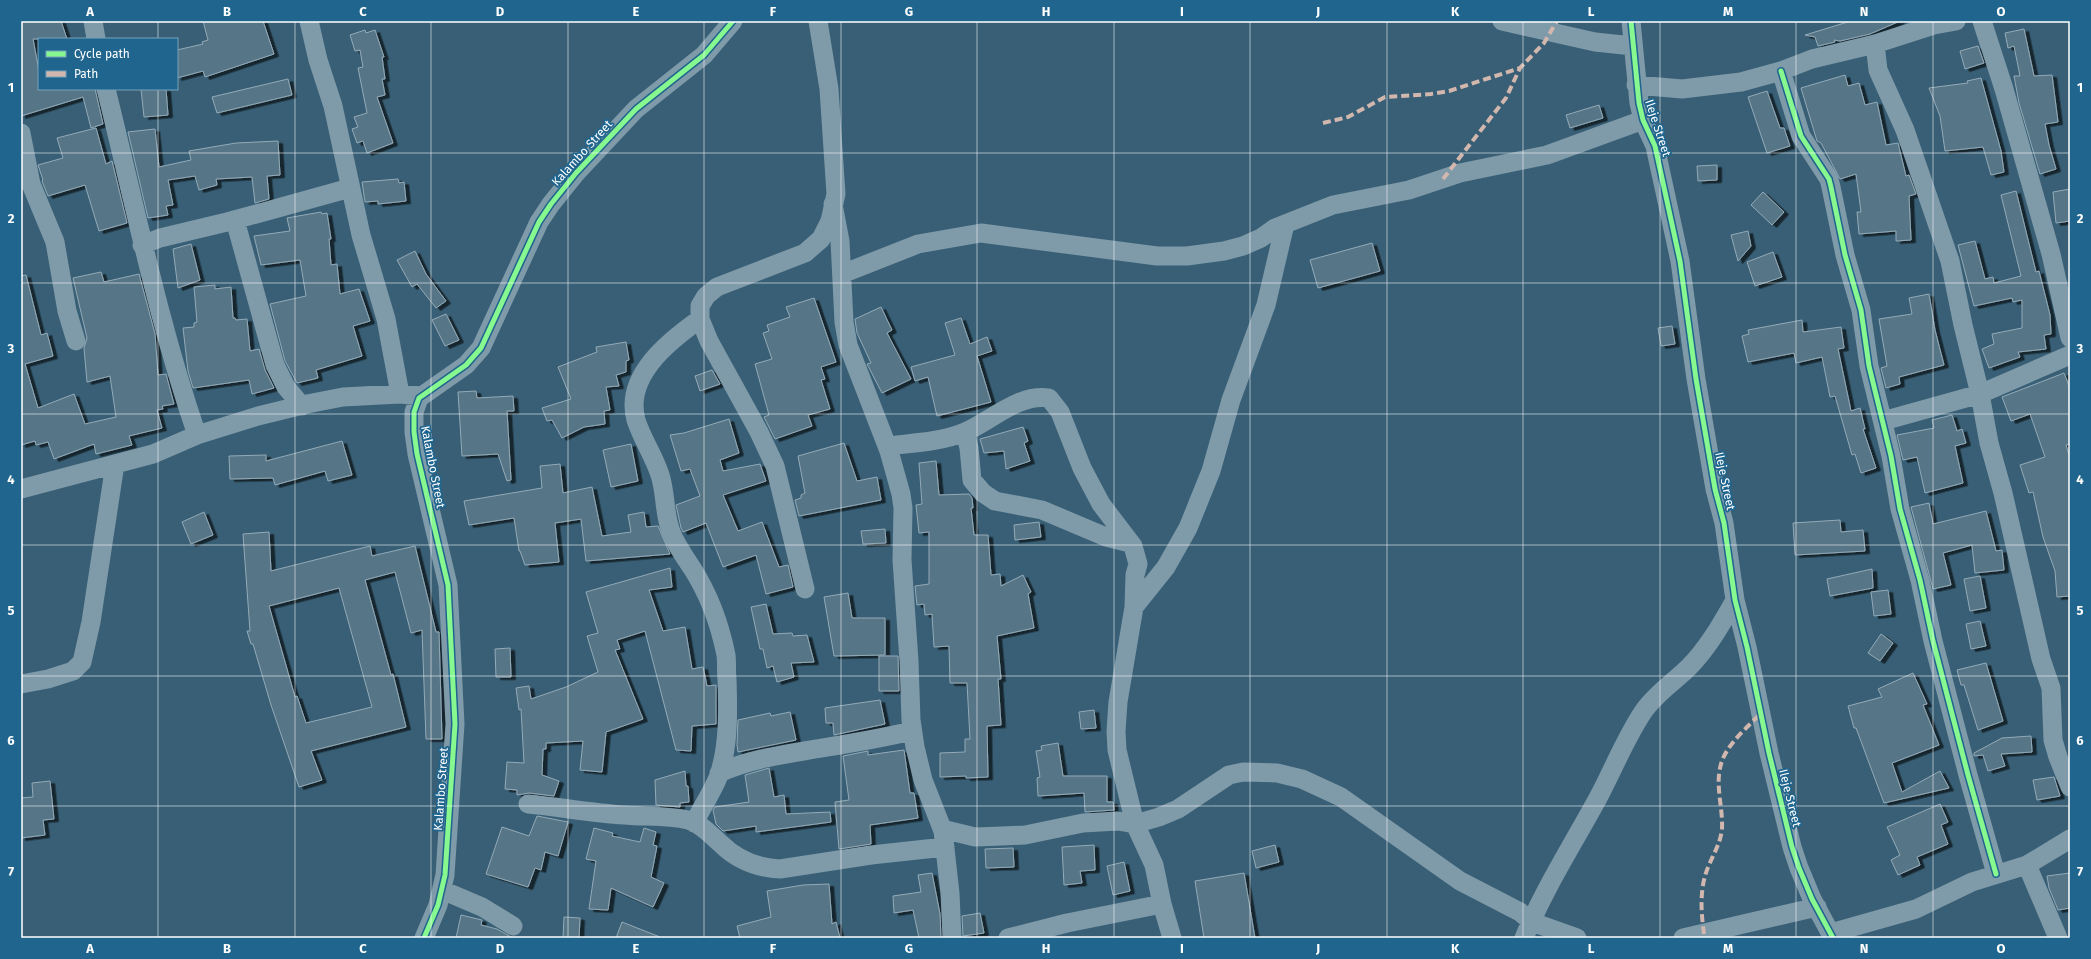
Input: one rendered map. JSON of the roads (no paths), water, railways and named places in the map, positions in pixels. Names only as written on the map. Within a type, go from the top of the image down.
[{"type":"street","points":[[93,21],[96,38]]},
{"type":"street","points":[[309,21],[318,60],[333,106],[361,235],[386,320],[400,394]]},
{"type":"street","name":"Kalambo Street","points":[[424,938],[438,905],[445,875],[455,724],[451,623],[446,571],[424,489],[414,432],[414,412],[420,396],[466,365],[481,348],[539,222],[576,172],[636,109],[704,55],[733,21]]},
{"type":"street","points":[[805,590],[775,466],[759,432],[713,348],[700,319],[700,306],[706,296],[717,286],[806,253],[821,239],[830,221],[836,194],[830,97],[818,21]]},
{"type":"street","points":[[1502,21],[1596,42],[1633,46]]},
{"type":"street","name":"Ileje Street","points":[[1631,21],[1636,85],[1643,120],[1655,146],[1680,261],[1696,378],[1715,489],[1724,523],[1735,600],[1747,647],[1769,753],[1792,847],[1805,883],[1832,936]]},
{"type":"street","points":[[1636,85],[1668,89],[1696,88],[1741,82],[1781,72],[1812,59],[1874,44],[1934,25],[1956,21]]},
{"type":"street","points":[[1980,21],[2004,89],[2051,254],[2070,338]]},
{"type":"street","points":[[1874,44],[1878,70],[1905,130],[1950,261],[1963,325],[1980,394],[1989,443],[2041,659],[2050,688],[2054,740],[2058,757],[2070,787]]},
{"type":"street","points":[[1781,72],[1802,136],[1824,171],[1831,187],[1844,254],[1861,310],[1869,366],[1891,456],[1900,509],[1920,580],[1933,641],[1968,775],[1996,874]]},
{"type":"street","points":[[106,90],[142,245],[168,342],[197,435]]},
{"type":"street","points":[[842,274],[918,244],[981,233],[1157,256],[1187,256],[1224,251],[1242,246],[1285,224],[1333,205],[1409,190],[1460,173],[1547,155],[1643,120]]},
{"type":"street","points":[[21,133],[31,184],[55,242],[67,311],[76,341]]},
{"type":"street","points":[[142,245],[160,238],[235,220],[350,188]]},
{"type":"street","points":[[833,204],[840,241],[844,322],[848,345],[887,446],[896,473],[903,508],[902,560],[912,730],[923,780],[944,838],[950,893],[952,938]]},
{"type":"street","points":[[235,220],[275,365],[286,387],[302,406]]},
{"type":"street","points":[[1134,606],[1166,567],[1188,528],[1211,471],[1231,400],[1266,305],[1285,224]]},
{"type":"street","points":[[694,823],[719,773],[722,762],[728,710],[725,649],[710,604],[692,568],[678,549],[670,530],[660,476],[636,419],[637,387],[643,374],[657,356],[678,335],[700,319]]},
{"type":"street","points":[[1883,421],[1980,394],[2070,355]]},
{"type":"street","points":[[21,490],[152,454],[197,435],[258,416],[342,397],[400,394],[420,396]]},
{"type":"street","points":[[887,446],[923,442],[965,432],[1028,399],[1049,398],[1060,412],[1082,468],[1101,504],[1130,543],[1138,564],[1135,575],[1134,606],[1123,663],[1116,730],[1117,750],[1135,824],[1154,865],[1162,904],[1172,938]]},
{"type":"street","points":[[965,432],[969,448],[972,480],[983,492],[996,501],[1042,510],[1106,538],[1130,543]]},
{"type":"street","points":[[21,684],[48,679],[72,671],[82,662],[91,622],[115,464]]},
{"type":"street","points":[[1528,930],[1567,851],[1597,800],[1620,753],[1644,712],[1662,691],[1690,666],[1713,636],[1735,600]]},
{"type":"street","points":[[719,773],[735,766],[777,755],[871,740],[912,730]]},
{"type":"street","points":[[528,804],[624,815],[689,820],[741,858],[756,866],[780,869],[871,855],[944,838],[1032,834],[1083,823],[1118,821],[1135,824],[1159,818],[1178,809],[1232,774],[1261,772],[1302,779],[1341,797],[1460,881],[1520,912],[1528,930]]},
{"type":"street","points":[[1832,936],[1916,909],[1961,886],[2027,865],[2070,839]]},
{"type":"street","points":[[2027,865],[2058,938]]},
{"type":"street","points":[[442,890],[482,906],[513,926]]},
{"type":"street","points":[[1008,938],[1067,923],[1162,904]]},
{"type":"street","points":[[1683,938],[1704,936],[1817,907]]},
{"type":"street","points":[[1528,930],[1577,938]]}]
